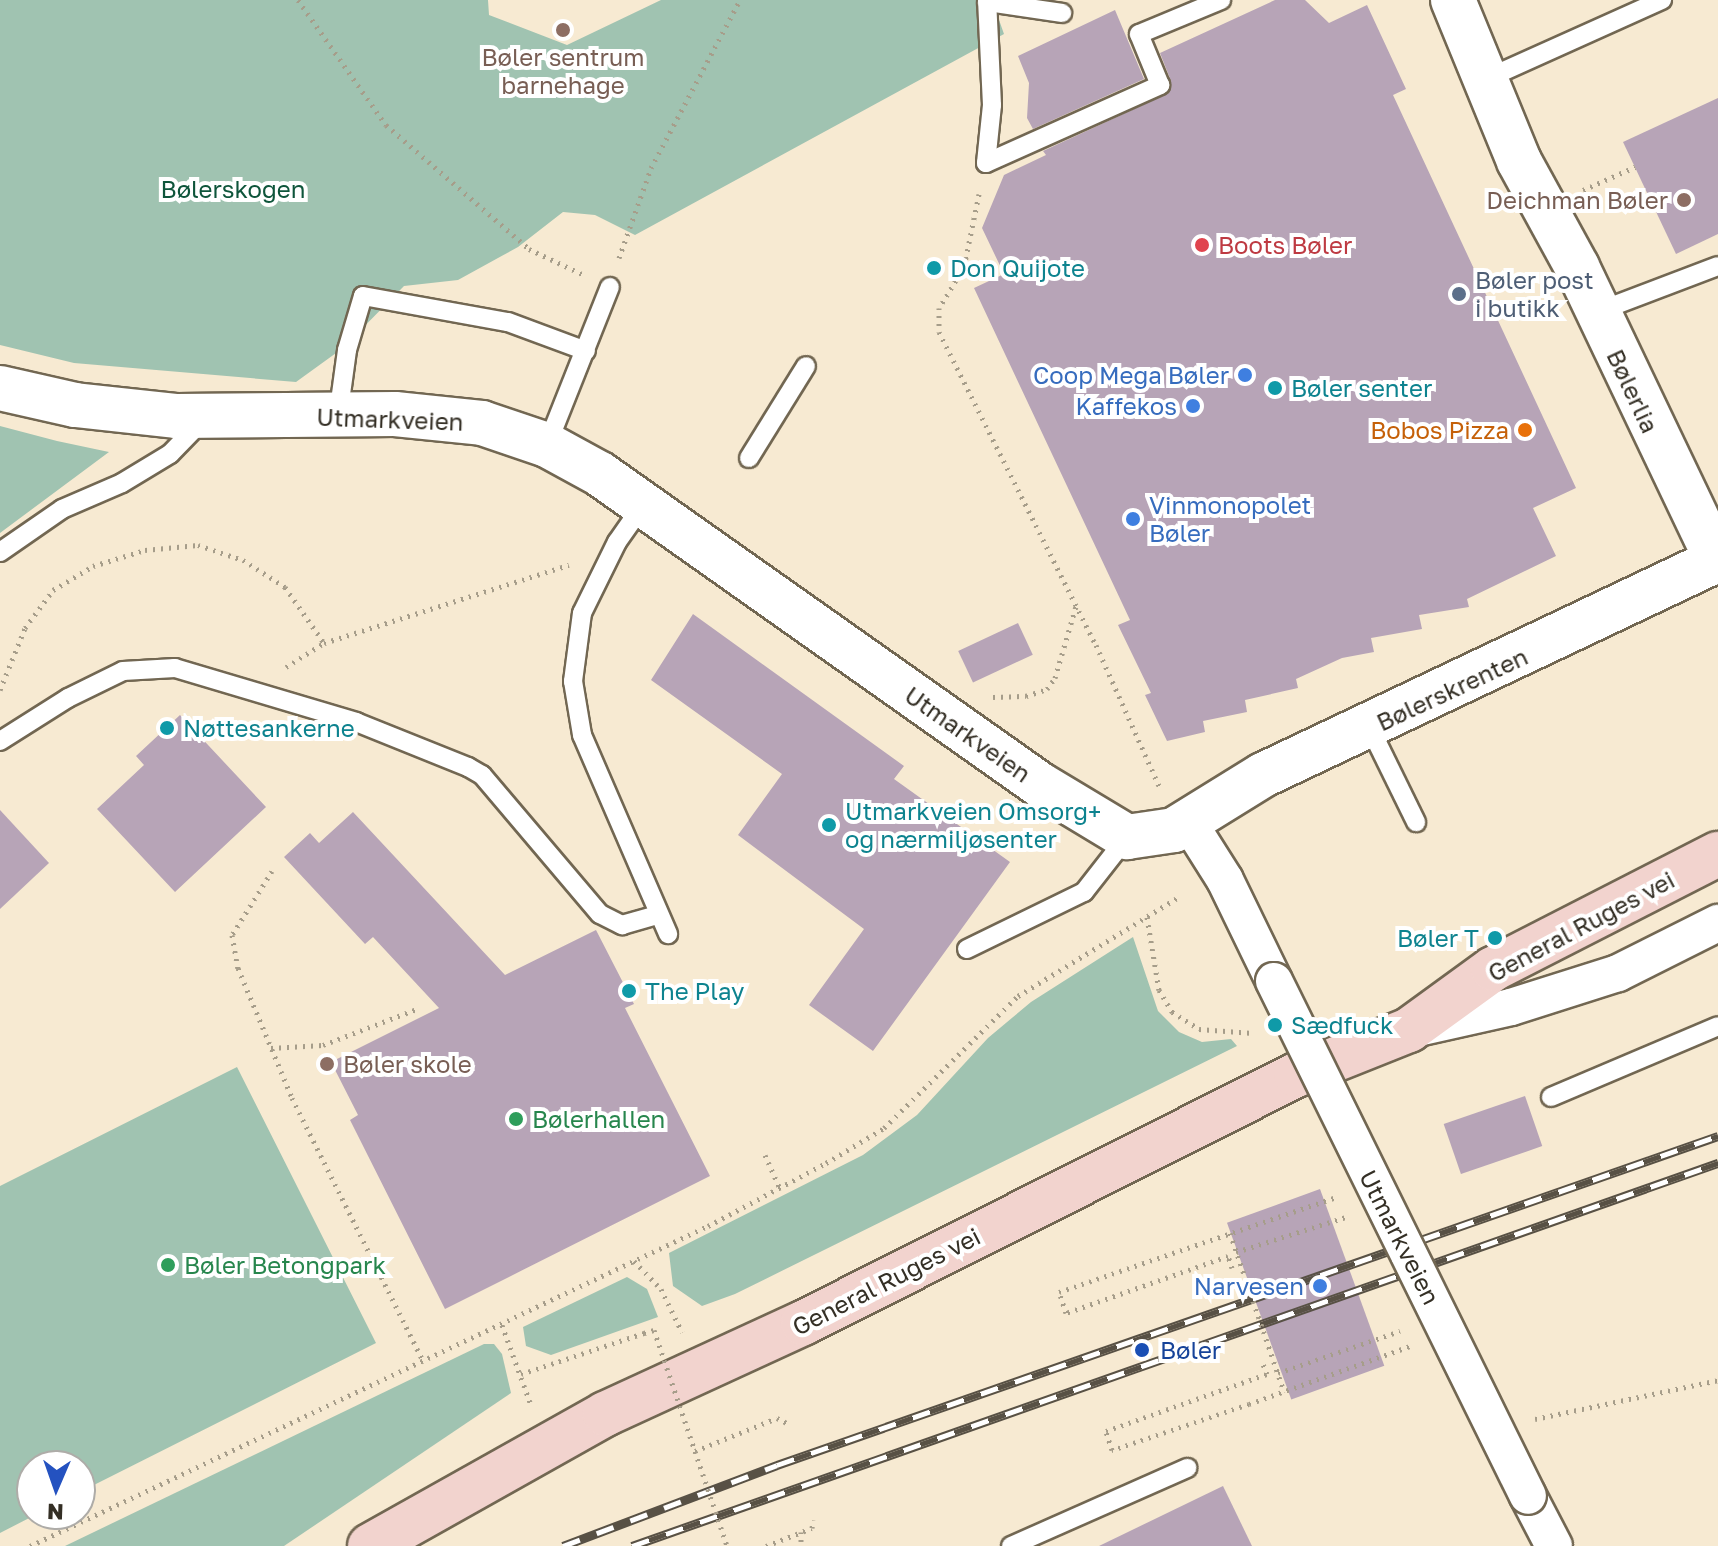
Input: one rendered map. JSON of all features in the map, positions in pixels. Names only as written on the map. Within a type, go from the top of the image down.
[{"type":"main road","name":"General Ruges vei","points":[[370,1546],[605,1414],[803,1323],[1296,1075],[1409,1030],[1493,969],[1718,854]]},
{"type":"street","name":"Bølerlia","points":[[1453,0],[1519,161],[1597,312],[1718,561]]},
{"type":"street","name":"Utmarkveien","points":[[0,388],[75,405],[206,417],[395,414],[482,423],[547,445],[643,505],[1039,784],[1127,837]]},
{"type":"street","name":"Bølerskrenten","points":[[1176,808],[1263,775],[1370,728],[1718,561]]},
{"type":"street","name":"Utmarkveien","points":[[1176,808],[1225,880],[1554,1546]]},
{"type":"street","points":[[1127,837],[1160,835],[1176,808]]},
{"type":"street","name":"General Ruges vei","points":[[1409,1030],[1511,1007],[1618,973],[1718,923]]},
{"type":"lane","points":[[986,163],[1160,85],[1139,34],[1221,0]]},
{"type":"lane","points":[[1486,79],[1662,0]]},
{"type":"lane","points":[[986,163],[992,105],[987,1],[1062,13]]},
{"type":"lane","points":[[1597,312],[1718,266]]},
{"type":"lane","points":[[547,445],[610,287]]},
{"type":"lane","points":[[338,416],[347,350],[363,296],[508,322],[586,351]]},
{"type":"lane","points":[[749,458],[806,366]]},
{"type":"lane","points":[[0,552],[62,509],[122,483],[170,454],[206,417]]},
{"type":"lane","points":[[643,505],[612,552],[582,613],[573,681],[582,735],[668,934]]},
{"type":"lane","points":[[0,741],[123,671],[175,668],[356,722],[468,767],[482,775],[600,914],[622,925],[658,915]]},
{"type":"lane","points":[[1370,728],[1416,822]]},
{"type":"lane","points":[[967,949],[1084,892],[1127,837]]},
{"type":"lane","points":[[1551,1097],[1718,1026]]},
{"type":"lane","points":[[1011,1546],[1187,1468]]},
{"type":"path","points":[[298,0],[386,125],[529,249],[610,287],[641,192],[740,0]]},
{"type":"path","points":[[986,163],[964,267],[939,308],[939,332],[1176,808]]},
{"type":"path","points":[[1579,192],[1635,167]]},
{"type":"path","points":[[0,690],[25,628],[53,590],[93,566],[145,550],[198,545],[243,560],[285,587],[324,643]]},
{"type":"path","points":[[251,690],[324,643],[612,552]]},
{"type":"path","points":[[984,697],[1026,696],[1047,689],[1055,678],[1076,606]]},
{"type":"path","points":[[272,871],[232,935],[238,968],[271,1048],[423,1361]]},
{"type":"path","points":[[30,1546],[502,1325],[780,1189],[884,1128],[972,1036],[1043,977],[1179,897]]},
{"type":"path","points":[[1147,917],[1159,990],[1172,1012],[1199,1029],[1267,1036]]},
{"type":"path","points":[[271,1048],[323,1045],[417,1009]]},
{"type":"path","points":[[765,1155],[780,1189]]},
{"type":"path","points":[[1232,1268],[1228,1256],[1066,1313],[1059,1292],[1373,1184]]},
{"type":"path","points":[[1236,1252],[1347,1217],[1350,1226]]},
{"type":"path","points":[[1230,1233],[1284,1392]]},
{"type":"path","points":[[634,1261],[661,1289],[682,1332]]},
{"type":"path","points":[[1278,1373],[1401,1333],[1396,1318]]},
{"type":"path","points":[[502,1325],[531,1406]]},
{"type":"path","points":[[521,1374],[654,1330],[727,1546]]},
{"type":"path","points":[[1263,1364],[1267,1374],[1106,1431],[1112,1450],[1448,1332]]},
{"type":"path","points":[[1593,1408],[1718,1380]]},
{"type":"path","points":[[695,1451],[777,1418],[787,1423]]},
{"type":"path","points":[[766,1546],[812,1528],[813,1520]]},
{"type":"path","points":[[798,1533],[801,1546]]},
{"type":"green space","name":"Bølerskogen","points":[[0,0],[488,0],[489,15],[567,45],[661,0],[992,0],[1004,34],[635,235],[595,215],[563,212],[518,247],[458,280],[404,286],[343,348],[296,382],[74,363],[0,345]]},
{"type":"green space","points":[[0,426],[57,441],[109,452],[0,533]]},
{"type":"green space","points":[[1133,937],[1158,1011],[1179,1032],[1202,1042],[1231,1039],[1237,1046],[735,1294],[702,1306],[673,1286],[669,1253],[863,1155],[917,1115],[988,1038],[1031,1002]]},
{"type":"green space","name":"Bøler Betongpark","points":[[237,1067],[376,1343],[96,1484],[96,1450],[16,1450],[16,1525],[0,1533],[0,1186]]},
{"type":"green space","points":[[627,1277],[647,1289],[658,1317],[551,1355],[526,1346],[523,1327]]},
{"type":"green space","points":[[484,1344],[494,1344],[502,1354],[511,1393],[284,1546],[65,1546]]},
{"type":"building","name":"Bøler senter","points":[[1275,0],[1305,0],[1329,23],[1367,5],[1406,89],[1393,95],[1576,488],[1533,508],[1556,556],[1467,599],[1469,607],[1419,615],[1422,629],[1371,638],[1374,652],[1342,658],[1296,679],[1298,688],[1245,700],[1247,712],[1203,721],[1205,732],[1167,741],[1145,695],[1151,693],[1118,625],[1130,620],[974,288],[1004,274],[982,228],[1004,175],[1046,155],[1043,151],[1169,93],[1171,81],[1160,53]]},
{"type":"building","points":[[1115,10],[1144,79],[1033,129],[1027,118],[1029,83],[1018,56]]},
{"type":"building","name":"Deichman Bøler","points":[[1718,98],[1718,234],[1676,254],[1623,142]]},
{"type":"building","name":"Utmarkveien Omsorg+ og nærmiljøsenter","points":[[693,614],[904,766],[894,779],[1010,862],[873,1051],[809,1005],[864,929],[738,835],[782,774],[651,680]]},
{"type":"building","points":[[1018,623],[1033,655],[973,683],[958,651]]},
{"type":"building","points":[[180,715],[266,807],[175,892],[97,809],[144,765],[136,756]]},
{"type":"building","points":[[0,810],[49,863],[0,909]]},
{"type":"building","name":"Bølerhallen","points":[[353,812],[505,975],[596,930],[634,1004],[625,1008],[710,1176],[445,1309],[350,1120],[358,1115],[331,1062],[439,1008],[373,937],[365,944],[284,857],[310,833],[319,843]]},
{"type":"building","points":[[1525,1096],[1542,1146],[1461,1174],[1444,1124]]},
{"type":"building","points":[[1320,1189],[1384,1366],[1291,1400],[1227,1223]]},
{"type":"building","points":[[1223,1486],[1252,1546],[1099,1546]]},
{"type":"railway","points":[[563,1546],[777,1465],[1718,1136]]},
{"type":"railway","points":[[632,1546],[1718,1163]]},
{"type":"place","name":"Bøler sentrum barnehage","points":[[563,30]]},
{"type":"place","name":"Deichman Bøler","points":[[1684,200]]},
{"type":"place","name":"Boots Bøler","points":[[1202,245]]},
{"type":"place","name":"Don Quijote","points":[[934,268]]},
{"type":"place","name":"Bøler post i butikk","points":[[1459,294]]},
{"type":"place","name":"Coop Mega Bøler","points":[[1245,375]]},
{"type":"place","name":"Bøler senter","points":[[1275,388]]},
{"type":"place","name":"Kaffekos","points":[[1193,406]]},
{"type":"place","name":"Bobos Pizza","points":[[1525,430]]},
{"type":"place","name":"Vinmonopolet Bøler","points":[[1133,519]]},
{"type":"place","name":"Nøttesankerne","points":[[167,728]]},
{"type":"place","name":"Utmarkveien Omsorg+ og nærmiljøsenter","points":[[829,825]]},
{"type":"place","name":"Bøler T","points":[[1495,938]]},
{"type":"place","name":"The Play","points":[[629,991]]},
{"type":"place","name":"Sædfuck","points":[[1275,1025]]},
{"type":"place","name":"Bøler skole","points":[[327,1064]]},
{"type":"place","name":"Bølerhallen","points":[[516,1119]]},
{"type":"place","name":"Bøler Betongpark","points":[[168,1265]]},
{"type":"place","name":"Narvesen","points":[[1320,1286]]},
{"type":"place","name":"Bøler","points":[[1142,1350]]}]
